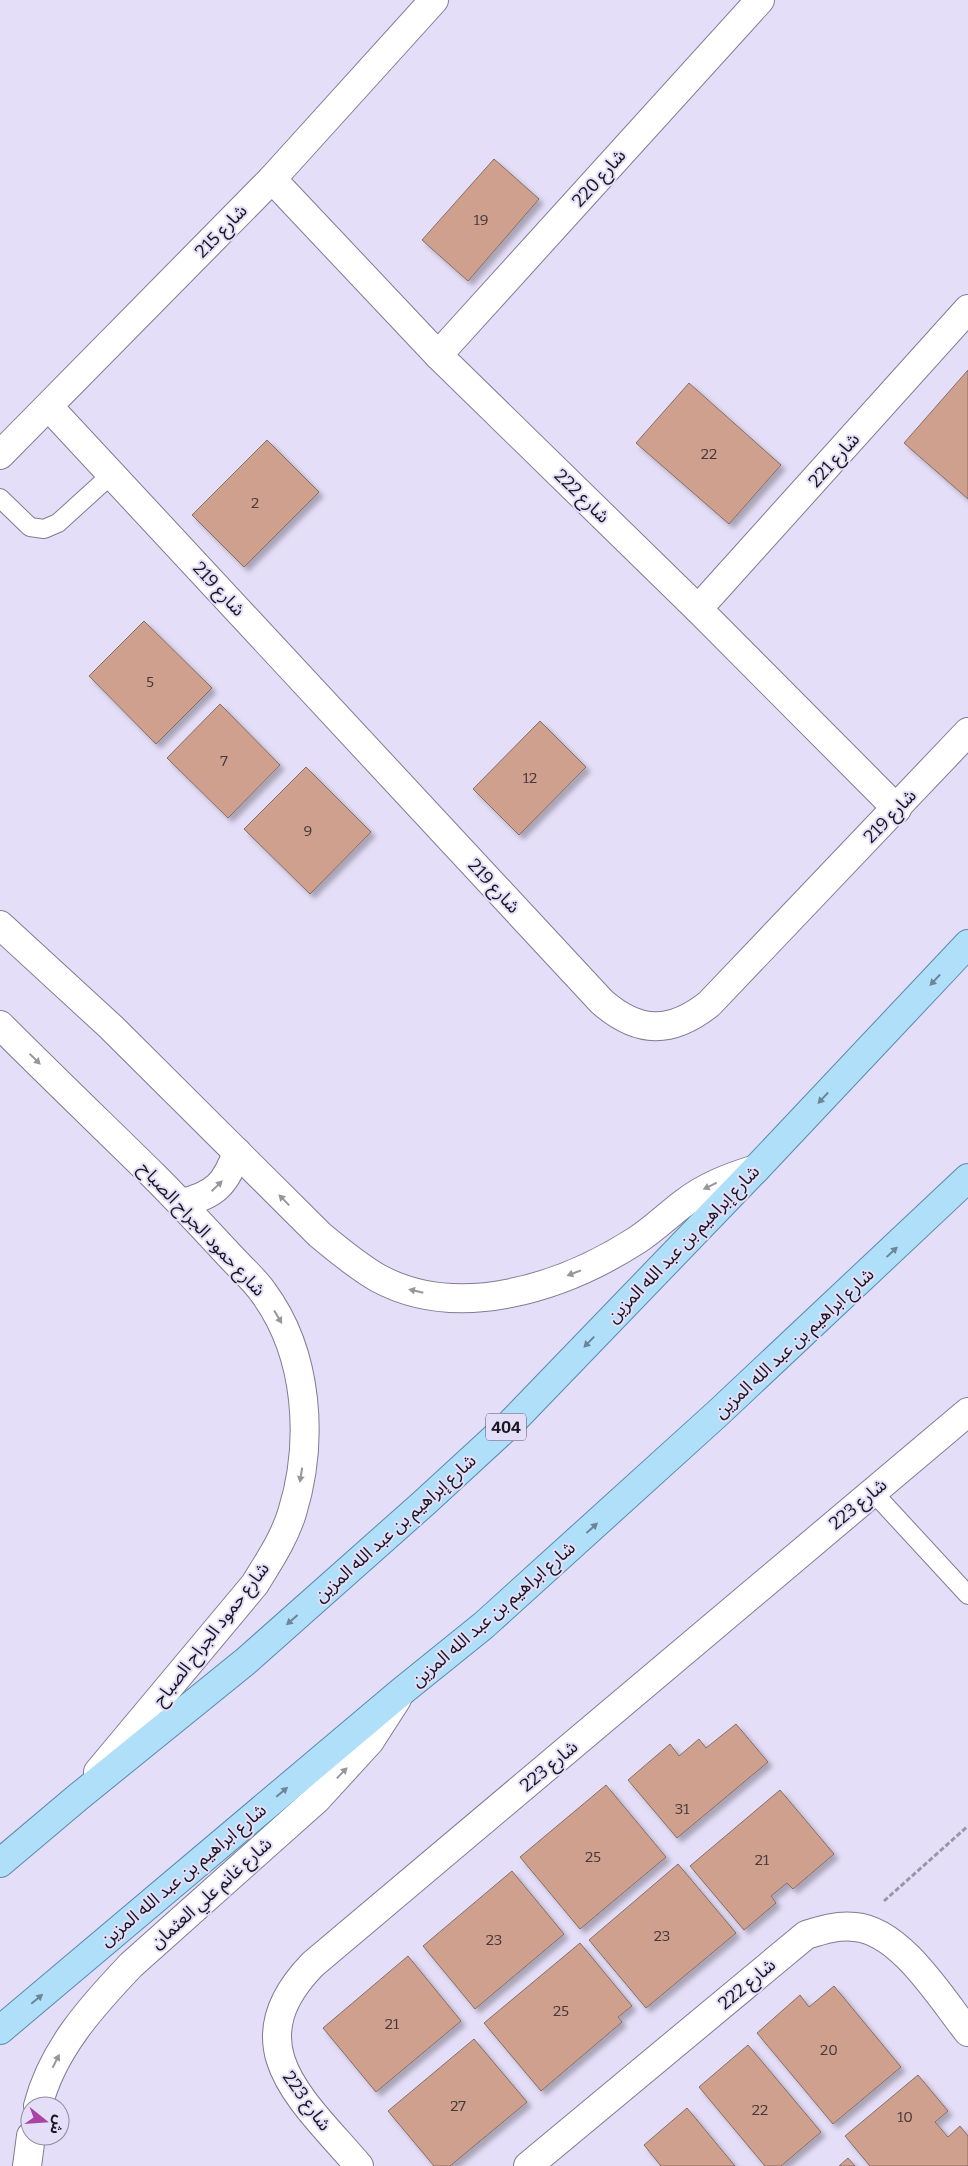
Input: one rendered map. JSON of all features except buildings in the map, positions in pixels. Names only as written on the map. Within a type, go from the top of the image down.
[{"type":"main road","name":"شارع إبراهيم بن عبد الله المزين","points":[[0,1864],[77,1798],[246,1661],[350,1570],[504,1429],[756,1169],[968,944]]},
{"type":"main road","name":"شارع ابراهيم بن عبد الله المزين","points":[[0,2030],[401,1692],[484,1625],[616,1507],[916,1229],[968,1178]]},
{"type":"street","name":"شارع 215","points":[[0,455],[272,179],[434,0]]},
{"type":"street","name":"شارع 220","points":[[438,355],[760,0]]},
{"type":"street","name":"شارع 222","points":[[272,179],[438,355],[698,609],[897,809]]},
{"type":"street","name":"شارع 221","points":[[698,609],[968,309]]},
{"type":"street","name":"شارع 219","points":[[49,407],[602,1002],[618,1016],[636,1024],[655,1027],[675,1025],[693,1016],[709,1004],[897,809],[968,732]]},
{"type":"street","points":[[0,925],[111,1027],[320,1235],[348,1258],[371,1273],[406,1289],[435,1296],[464,1298],[494,1296],[523,1291],[581,1271],[638,1240],[703,1190],[729,1177],[756,1169]]},
{"type":"street","name":"شارع حمود الجراح الصباح","points":[[0,1025],[182,1203],[264,1292],[283,1324],[296,1361],[303,1399],[305,1438],[301,1477],[291,1515],[276,1550],[255,1584],[77,1798]]},
{"type":"street","points":[[182,1203],[201,1199],[218,1187],[230,1171],[237,1152]]},
{"type":"street","name":"شارع 223","points":[[359,2166],[305,2104],[287,2079],[277,2054],[277,2028],[284,2004],[296,1982],[321,1958],[968,1412]]},
{"type":"street","name":"شارع غانم علي العثمان","points":[[42,2096],[49,2075],[62,2049],[109,1988],[131,1965],[316,1799],[370,1741],[401,1692]]},
{"type":"street","name":"شارع 222","points":[[528,2166],[806,1935],[831,1927],[856,1927],[878,1934],[896,1946],[912,1961],[968,2032]]},
{"type":"street","points":[[27,2166],[30,2146]]},
{"type":"lane","points":[[0,498],[30,526],[44,530],[58,524],[112,474]]},
{"type":"lane","points":[[873,1492],[968,1595]]},
{"type":"path","points":[[856,1927],[968,1826]]}]
